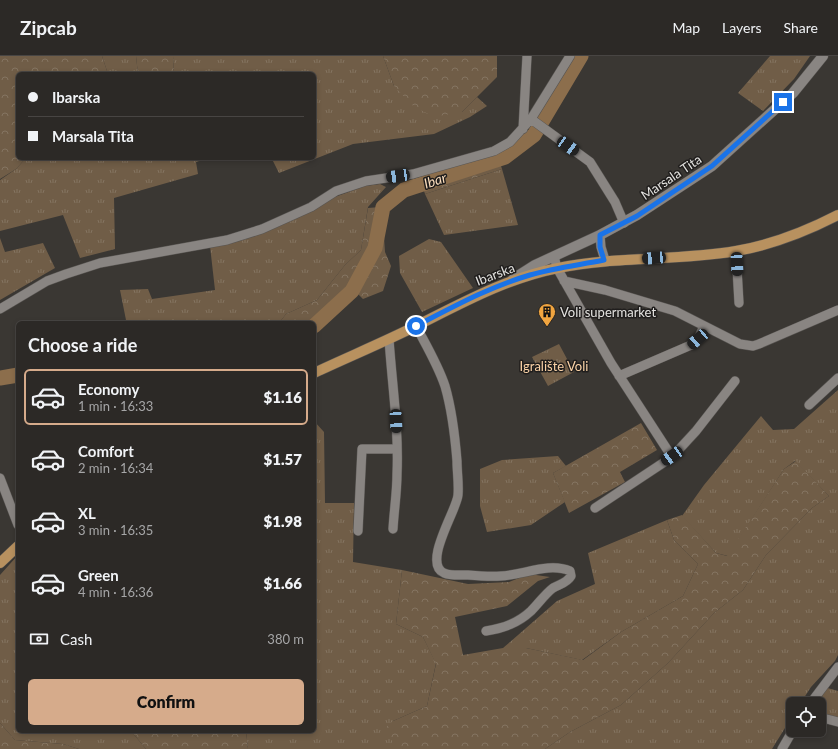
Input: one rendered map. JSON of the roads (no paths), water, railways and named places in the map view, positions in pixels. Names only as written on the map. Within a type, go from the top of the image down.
[{"type":"main road","name":"Ibarska","points":[[316,372],[389,339],[472,297],[507,283],[557,268],[604,260],[736,251],[788,237],[838,215]]},
{"type":"main road","points":[[0,563],[16,548]]},
{"type":"street","points":[[523,128],[527,56]]},
{"type":"street","points":[[0,309],[47,281],[100,263],[227,240],[262,229],[311,207],[336,191],[360,183],[413,174],[494,151],[510,142],[523,128],[534,122],[570,56]]},
{"type":"street","name":"Marsala Tita","points":[[507,283],[535,265],[624,223],[672,193],[724,156],[794,92],[823,56]]},
{"type":"street","points":[[534,122],[590,162],[615,202],[624,223]]},
{"type":"street","points":[[600,235],[600,247],[604,260]]},
{"type":"street","points":[[736,251],[739,303]]},
{"type":"street","points":[[554,256],[557,268],[564,281],[619,376],[672,456]]},
{"type":"street","points":[[564,281],[669,309],[740,344],[752,346],[838,310]]},
{"type":"street","points":[[416,326],[438,368],[445,386],[455,439],[458,495],[456,508],[441,537],[437,564],[439,570],[445,574],[502,576],[531,570],[565,569],[570,571],[571,576],[568,581],[554,588],[531,611],[517,622],[505,627],[486,630]]},
{"type":"street","points":[[619,376],[691,345],[698,339],[704,326]]},
{"type":"street","points":[[389,339],[395,393],[397,449],[397,474],[393,529]]},
{"type":"street","points":[[809,405],[838,378]]},
{"type":"street","points":[[595,508],[672,456],[696,431],[735,381]]},
{"type":"street","points":[[358,531],[362,449],[397,449]]},
{"type":"street","points":[[0,478],[16,520]]},
{"type":"street","points":[[815,697],[838,667]]},
{"type":"street","points":[[826,719],[838,722]]},
{"type":"street","points":[[782,749],[789,737]]},
{"type":"waterway","name":"Ibar","points":[[316,324],[352,291],[375,248],[383,207],[404,190],[505,157],[534,135],[581,56]]},
{"type":"waterway","name":"Ibar","points":[[0,378],[16,375]]},
{"type":"place","name":"Voli supermarket","points":[[547,327]]},
{"type":"park label","name":"Igralište Voli","points":[[554,366]]}]
